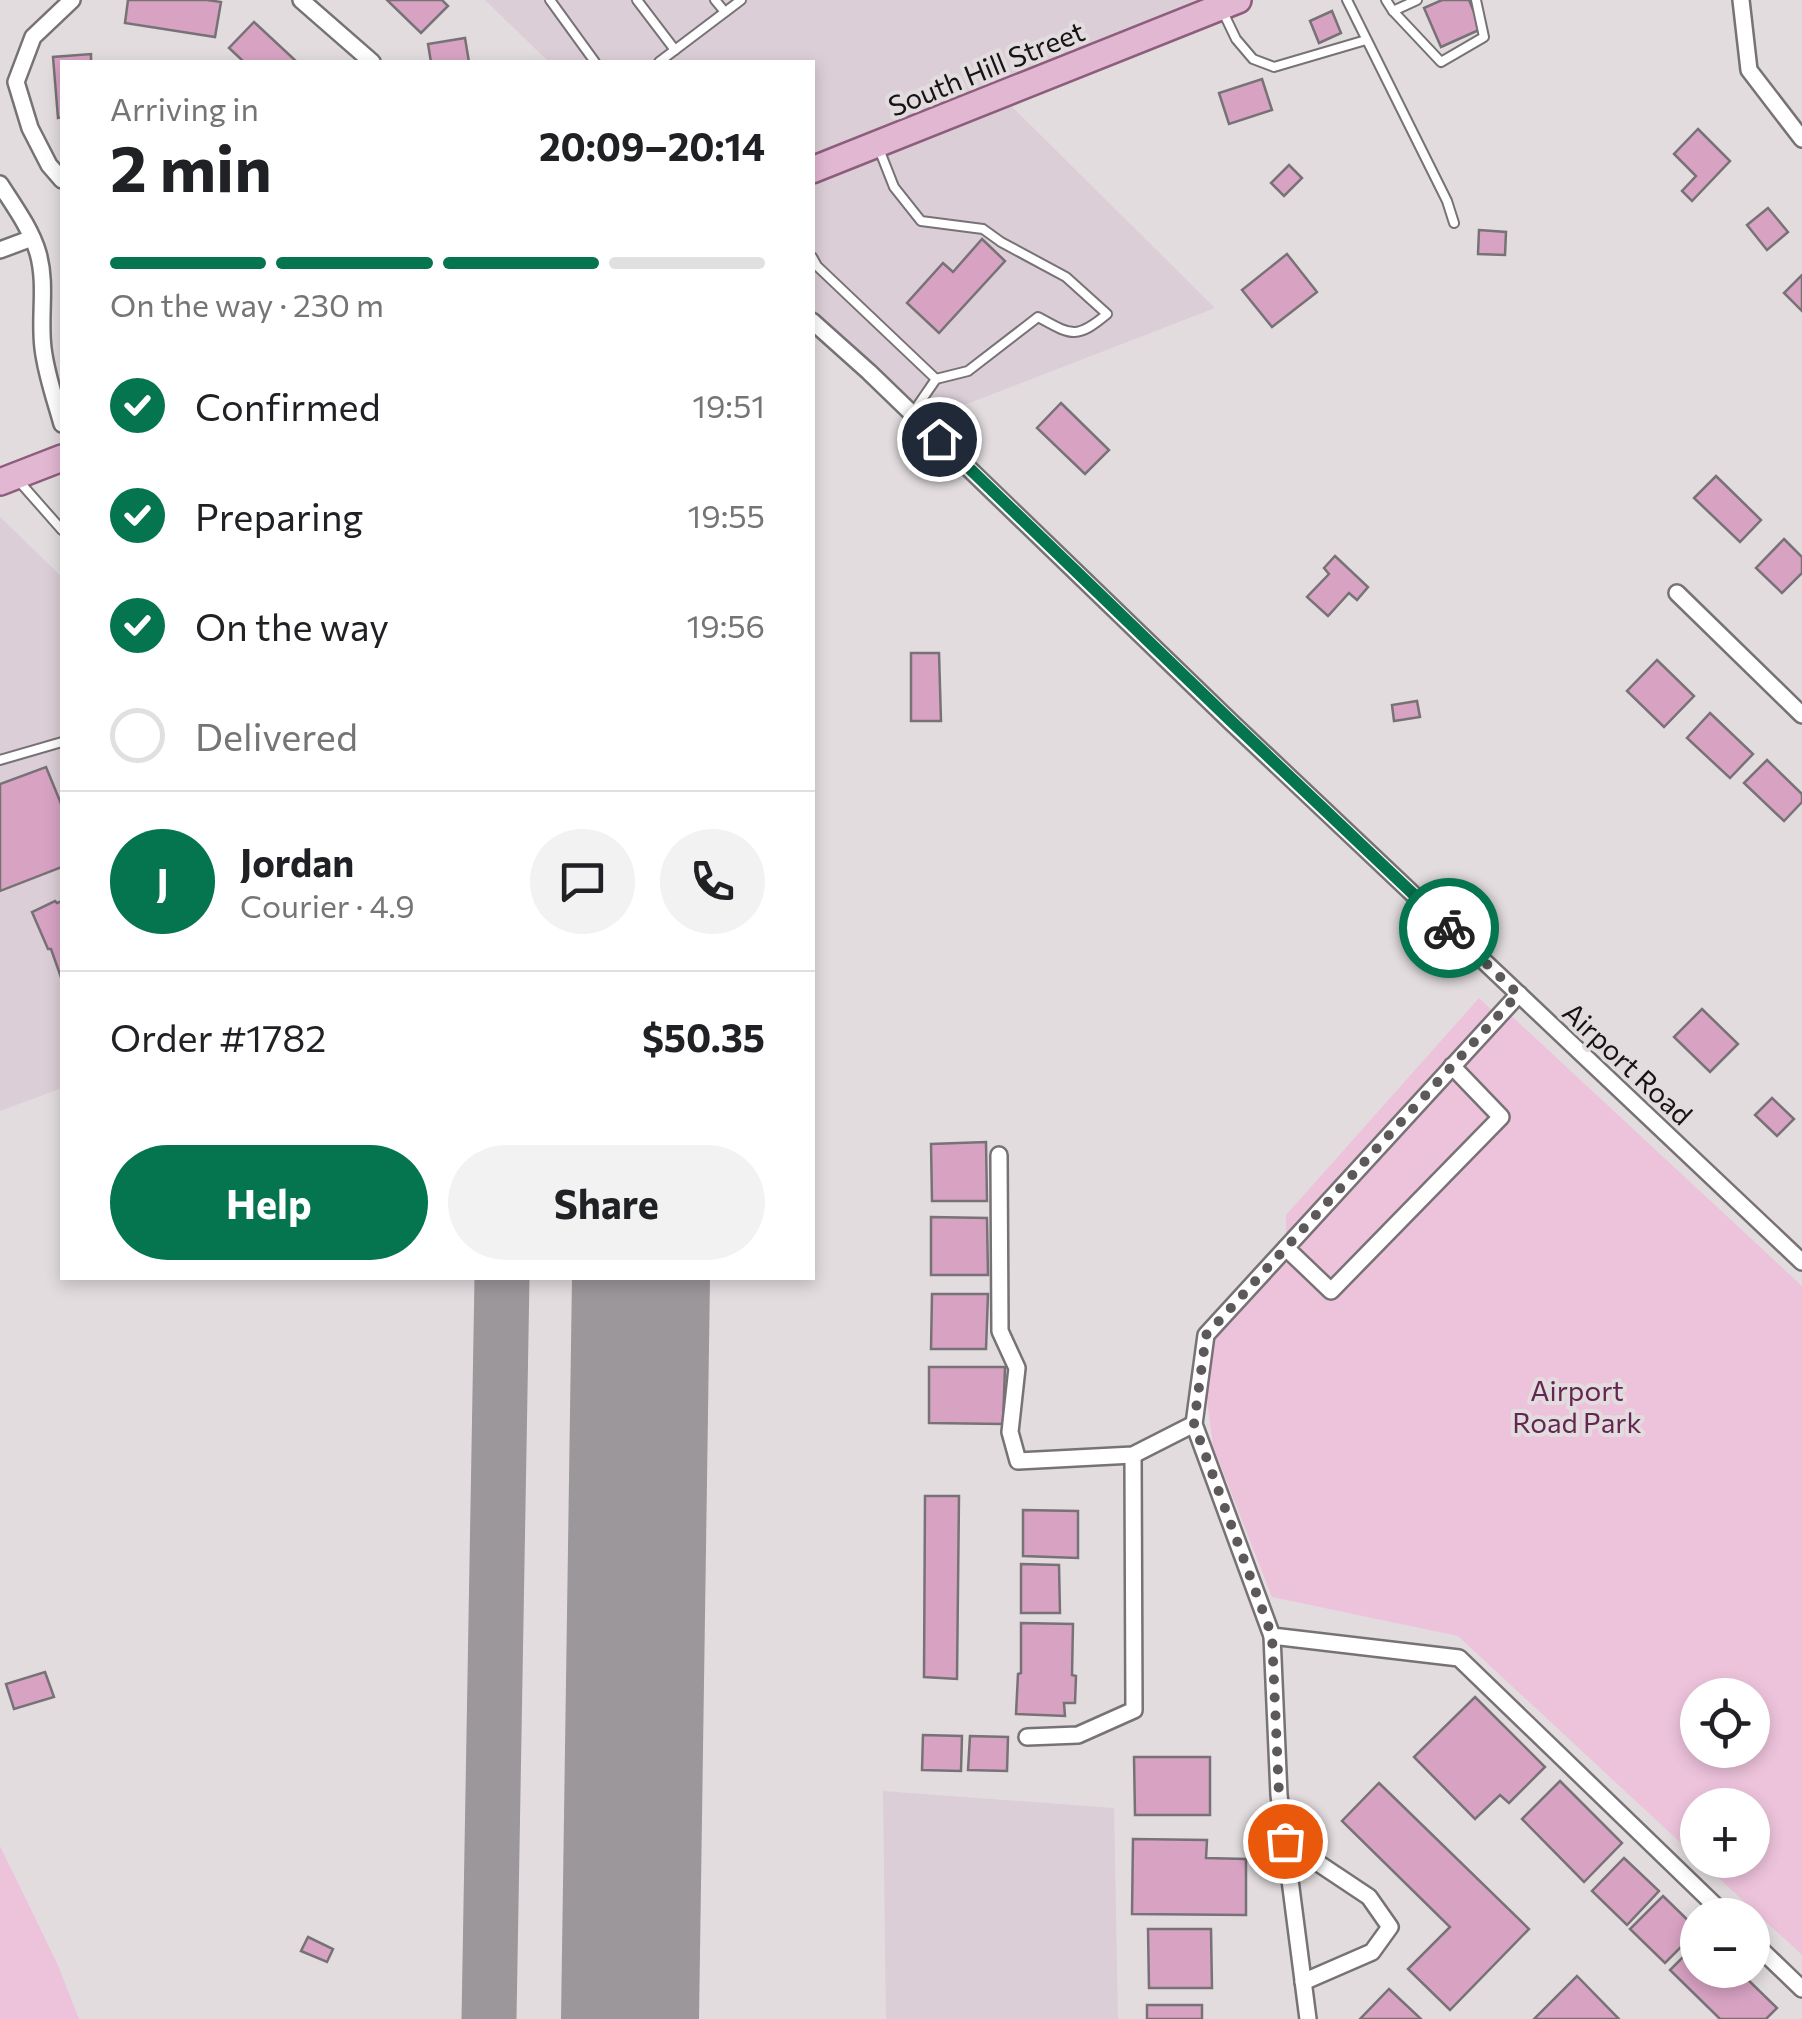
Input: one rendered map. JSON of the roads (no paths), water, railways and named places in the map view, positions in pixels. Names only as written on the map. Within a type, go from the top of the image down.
[{"type":"main road","name":"South Hill Street","points":[[815,169],[1229,4]]},
{"type":"main road","points":[[7,479],[60,459]]},
{"type":"street","points":[[60,178],[30,128],[16,82],[33,37],[72,0]]},
{"type":"street","points":[[301,0],[370,60]]},
{"type":"street","points":[[1741,0],[1749,70],[1802,139]]},
{"type":"street","points":[[0,184],[38,252],[44,285],[43,349],[60,418]]},
{"type":"street","points":[[0,250],[32,238]]},
{"type":"street","name":"Airport Road","points":[[815,324],[1802,1262]]},
{"type":"street","points":[[1677,593],[1802,716]]},
{"type":"street","points":[[1308,2019],[1279,1795],[1272,1636],[1194,1424],[1206,1335],[1518,994]]},
{"type":"street","points":[[1286,1248],[1331,1291],[1501,1118],[1452,1066]]},
{"type":"street","points":[[999,1155],[1000,1330],[1017,1368],[1010,1432],[1018,1461],[1133,1455],[1194,1424]]},
{"type":"street","points":[[1027,1737],[1078,1735],[1134,1710],[1133,1455]]},
{"type":"street","points":[[1272,1636],[1459,1658],[1708,1898]]},
{"type":"street","points":[[1285,1841],[1369,1897],[1390,1927],[1372,1952],[1303,1982]]},
{"type":"street","points":[[1770,1958],[1802,1988]]},
{"type":"lane","points":[[550,0],[594,60]]},
{"type":"lane","points":[[636,0],[675,50]]},
{"type":"lane","points":[[715,0],[724,12]]},
{"type":"lane","points":[[661,60],[741,0]]},
{"type":"lane","points":[[1347,0],[1454,223]]},
{"type":"lane","points":[[1386,0],[1442,62],[1484,36],[1476,0]]},
{"type":"lane","points":[[1393,11],[1417,0]]},
{"type":"lane","points":[[1229,4],[1236,39],[1252,59],[1274,67],[1366,40]]},
{"type":"lane","points":[[878,144],[894,188],[921,221],[984,229],[1066,277],[1106,314],[1088,330],[1068,333],[1038,317],[968,371],[936,379],[912,414]]},
{"type":"lane","points":[[815,263],[936,379]]},
{"type":"lane","points":[[7,479],[60,528]]},
{"type":"lane","points":[[0,760],[60,743]]},
{"type":"park label","name":"Airport Road Park","points":[[1577,1406]]}]
